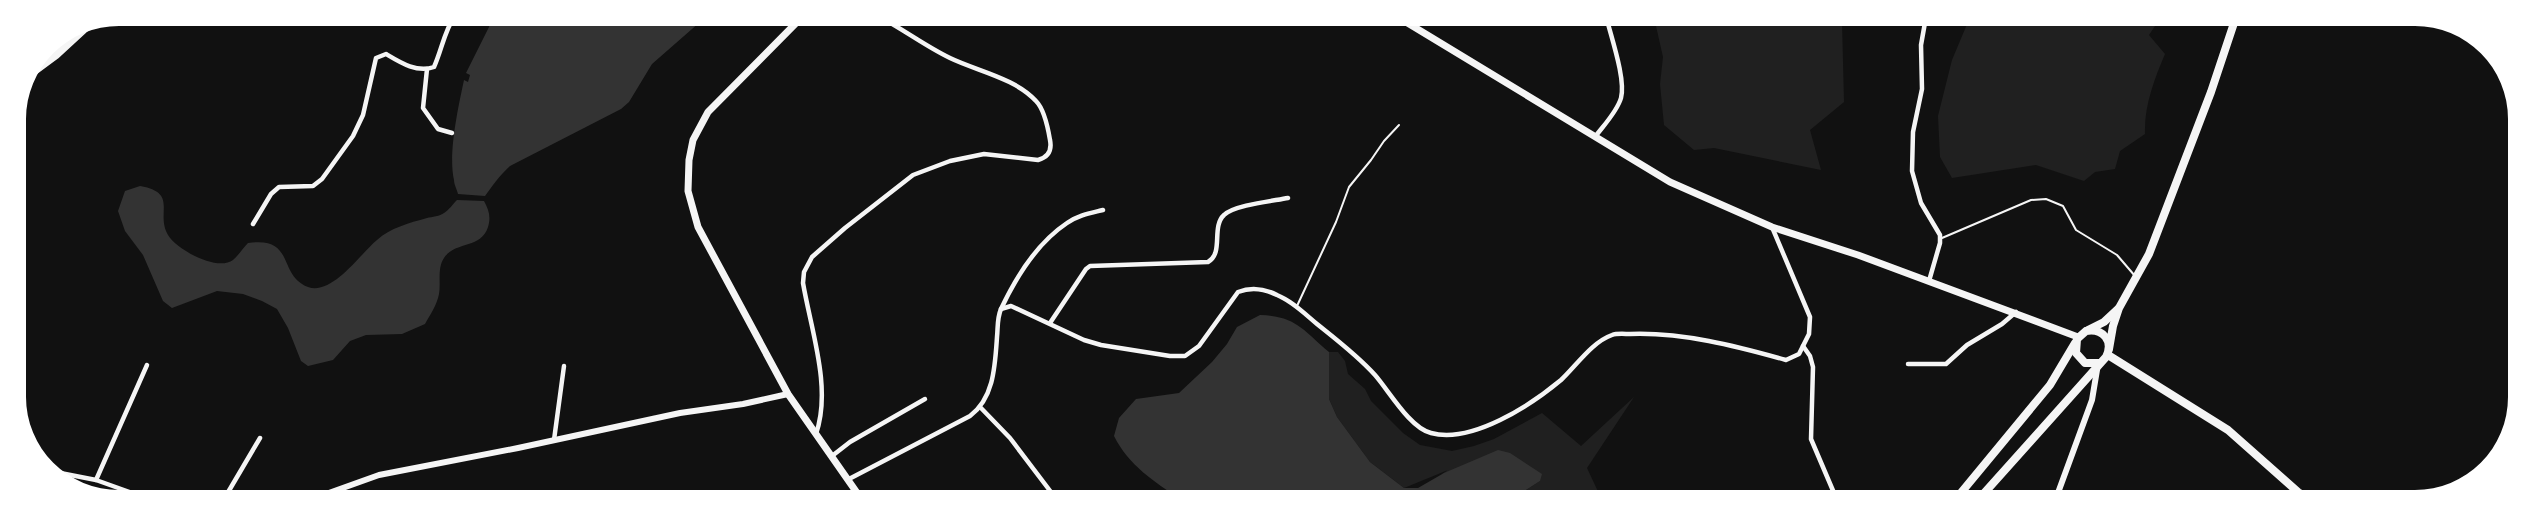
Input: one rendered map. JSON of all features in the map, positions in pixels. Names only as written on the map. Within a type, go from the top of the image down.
[{"type":"main road","points":[[793,26],[708,112],[693,140],[688,191],[698,227],[788,394],[856,490]]},
{"type":"main road","points":[[1412,26],[1670,182],[1772,227],[1858,255],[2016,312],[2077,340]]},
{"type":"main road","points":[[1987,490],[2108,352],[2119,308],[2149,254],[2211,92],[2233,26]]},
{"type":"main road","points":[[43,65],[76,36]]},
{"type":"main road","points":[[1963,490],[2050,385],[2077,340],[2086,331],[2104,322],[2119,308]]},
{"type":"main road","points":[[2086,331],[2095,330],[2103,333],[2108,340],[2108,352]]},
{"type":"main road","points":[[2077,340],[2075,350],[2080,360],[2090,364],[2098,363]]},
{"type":"main road","points":[[2108,352],[2228,430],[2296,490]]},
{"type":"street","points":[[253,224],[271,194],[279,187],[313,186],[322,179],[353,136],[363,115],[376,58],[386,54],[410,67],[427,69],[434,67],[441,41],[449,26]]},
{"type":"street","points":[[816,435],[822,412],[823,393],[803,283],[804,272],[812,257],[913,175],[974,155],[997,154],[1038,160],[1045,158],[1049,153],[1051,141],[1046,124],[1039,105],[1031,96],[998,78],[934,50],[895,26]]},
{"type":"street","points":[[1595,137],[1619,104],[1622,96],[1608,26]]},
{"type":"street","points":[[1924,26],[1921,45],[1922,89],[1913,132],[1912,171],[1921,203],[1940,238],[1929,281]]},
{"type":"street","points":[[427,69],[423,108],[438,129],[452,133]]},
{"type":"street","points":[[1050,323],[1090,266],[1208,262],[1214,257],[1218,224],[1224,214],[1236,209],[1288,198]]},
{"type":"street","points":[[849,479],[970,416],[981,408],[990,391],[1001,309],[1024,268],[1046,242],[1068,222],[1103,210]]},
{"type":"street","points":[[1001,309],[1011,306],[1101,345],[1170,356],[1185,356],[1199,346],[1238,292],[1266,290],[1279,295],[1296,307],[1374,374],[1408,416],[1420,427],[1429,433],[1448,435],[1478,429],[1520,410],[1560,381],[1601,342],[1613,334],[1646,333],[1703,340],[1786,360],[1799,354],[1809,334],[1810,317],[1772,227]]},
{"type":"street","points":[[1908,364],[1946,364],[1967,345],[2002,324],[2016,312]]},
{"type":"street","points":[[1803,346],[1810,356],[1813,367],[1811,439],[1833,490]]},
{"type":"street","points":[[2059,490],[2092,400],[2098,363]]},
{"type":"street","points":[[96,480],[147,365]]},
{"type":"street","points":[[554,440],[564,366]]},
{"type":"street","points":[[337,490],[379,475],[680,413],[743,404],[788,394]]},
{"type":"street","points":[[832,456],[850,442],[926,399]]},
{"type":"street","points":[[981,408],[1010,438],[1049,490]]},
{"type":"street","points":[[229,490],[260,438]]},
{"type":"street","points":[[67,474],[96,480],[124,490]]},
{"type":"lane","points":[[1296,307],[1349,187],[1383,141],[1400,125]]},
{"type":"lane","points":[[1940,238],[2031,200],[2046,199],[2063,206],[2076,230],[2117,255],[2137,278]]},
{"type":"shaded area","points":[[695,26],[652,64],[629,102],[621,109],[510,166],[485,196],[458,194],[454,182],[452,157],[459,104],[464,80],[468,82],[470,75],[466,73],[489,27]]},
{"type":"shaded area","points":[[1656,26],[1842,26],[1844,102],[1810,130],[1821,170],[1714,148],[1694,150],[1664,125],[1660,84],[1663,57]]},
{"type":"shaded area","points":[[1966,26],[2155,26],[2149,35],[2165,54],[2148,103],[2145,134],[2120,151],[2115,169],[2095,172],[2084,181],[2036,165],[1952,178],[1940,157],[1938,116],[1952,60]]},
{"type":"shaded area","points":[[140,186],[152,189],[163,199],[165,227],[168,235],[172,241],[188,252],[208,261],[226,263],[233,260],[248,243],[263,242],[273,245],[280,251],[298,281],[308,287],[317,288],[336,280],[388,232],[442,214],[457,200],[484,201],[489,220],[485,234],[480,239],[455,249],[444,258],[438,298],[425,324],[402,334],[366,335],[350,341],[333,360],[308,366],[301,361],[288,328],[277,309],[262,301],[243,294],[217,291],[172,308],[163,301],[143,255],[125,231],[118,211],[125,191]]},
{"type":"shaded area","points":[[1260,315],[1282,318],[1291,321],[1305,331],[1329,352],[1329,399],[1337,417],[1370,462],[1404,488],[1418,488],[1444,473],[1498,450],[1510,453],[1542,474],[1540,481],[1526,490],[1167,490],[1143,472],[1120,447],[1114,436],[1119,418],[1136,399],[1179,393],[1212,362],[1237,327]]},
{"type":"shaded area","points":[[1329,352],[1338,352],[1345,361],[1348,374],[1365,389],[1371,401],[1403,433],[1420,445],[1452,451],[1494,439],[1542,413],[1581,446],[1634,397],[1587,468],[1597,490],[1526,490],[1540,481],[1442,474],[1448,470],[1404,488],[1370,462],[1337,417],[1329,399]]}]
